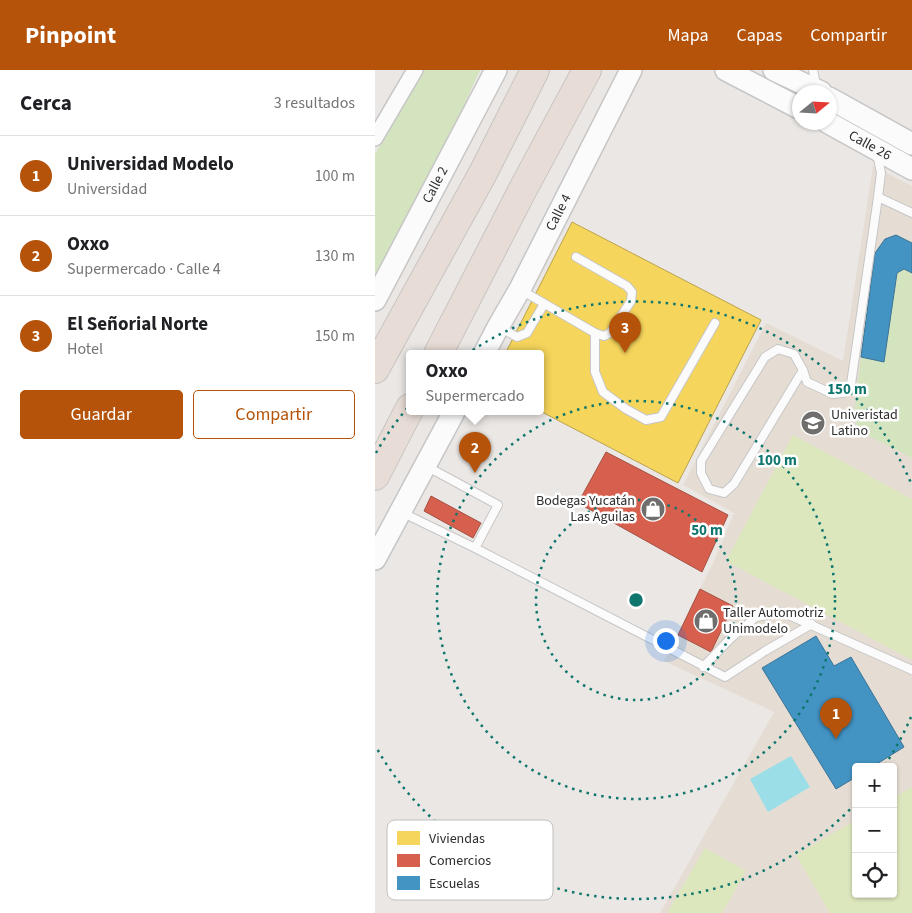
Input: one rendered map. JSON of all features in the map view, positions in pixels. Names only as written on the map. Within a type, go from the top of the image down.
[{"type":"highway","points":[[375,370],[483,173],[535,70]]},
{"type":"highway","points":[[440,350],[587,70]]},
{"type":"highway","points":[[375,476],[406,415]]},
{"type":"main road","name":"Calle 2","points":[[375,300],[496,70]]},
{"type":"main road","points":[[726,70],[792,104]]},
{"type":"main road","name":"Calle 26","points":[[773,70],[804,85]]},
{"type":"main road","name":"Calle 4","points":[[486,350],[520,290],[627,72]]},
{"type":"main road","name":"Calle 26","points":[[837,102],[912,144]]},
{"type":"main road","name":"Calle 26","points":[[837,127],[912,168]]},
{"type":"main road","points":[[375,559],[452,415]]},
{"type":"street","points":[[375,138],[415,70]]},
{"type":"lane","points":[[813,70],[819,85]]},
{"type":"lane","points":[[803,370],[734,484],[724,493],[709,489],[701,473],[701,461],[765,357],[778,350],[794,354],[803,370],[807,382],[833,394],[843,393],[851,384],[881,173],[876,148]]},
{"type":"lane","points":[[878,197],[912,213]]},
{"type":"lane","points":[[520,290],[595,333],[604,336],[610,333],[631,301],[632,292],[627,286],[576,257]]},
{"type":"lane","points":[[498,327],[517,337],[527,333],[544,304]]},
{"type":"lane","points":[[595,333],[595,372],[603,392],[626,409],[646,420],[661,417],[715,323]]},
{"type":"lane","points":[[426,466],[498,505],[475,548]]},
{"type":"lane","points":[[401,512],[475,548],[725,677],[812,624]]},
{"type":"lane","points":[[703,667],[730,639],[756,617],[782,612],[912,670]]},
{"type":"shaded area","points":[[873,166],[912,186],[912,913],[660,913],[774,712],[664,661],[714,561],[734,513],[683,485],[766,323],[843,361]]},
{"type":"green space","points":[[424,70],[480,70],[425,191],[375,285],[375,154]]},
{"type":"green space","points":[[904,269],[912,273],[912,458],[859,431],[854,416],[861,357],[884,362],[897,273]]},
{"type":"green space","points":[[793,435],[912,499],[912,660],[726,561]]},
{"type":"green space","points":[[912,787],[912,913],[830,913],[796,855],[852,822],[852,898],[897,898],[897,796]]},
{"type":"green space","points":[[705,848],[746,871],[722,913],[667,913]]},
{"type":"water","points":[[791,756],[810,787],[768,812],[750,779]]},
{"type":"building: Viviendas","points":[[572,222],[761,320],[678,483],[544,413],[544,350],[507,350]]},
{"type":"building: Comercios","name":"Bodegas Yucatán Las Aguilas","points":[[606,452],[728,515],[702,572],[578,503]]},
{"type":"building: Comercios","points":[[431,496],[481,523],[473,538],[424,511]]},
{"type":"building: Comercios","name":"Taller Automotriz Unimodelo","points":[[700,589],[733,606],[711,652],[678,635]]},
{"type":"building: Escuelas","points":[[896,235],[912,243],[912,273],[904,269],[897,273],[884,362],[861,357],[875,253],[885,239]]},
{"type":"building: Escuelas","points":[[816,636],[834,666],[851,657],[904,747],[878,763],[852,763],[852,779],[836,789],[762,668]]},
{"type":"place","name":"El Señorial Norte","points":[[625,353]]},
{"type":"place","name":"Univeristad Latino","points":[[813,423]]},
{"type":"place","name":"Oxxo","points":[[475,473]]},
{"type":"place","name":"Bodegas Yucatán Las Aguilas","points":[[653,509]]},
{"type":"place","name":"Taller Automotriz Unimodelo","points":[[706,621]]},
{"type":"place","name":"Universidad Modelo","points":[[836,739]]}]
